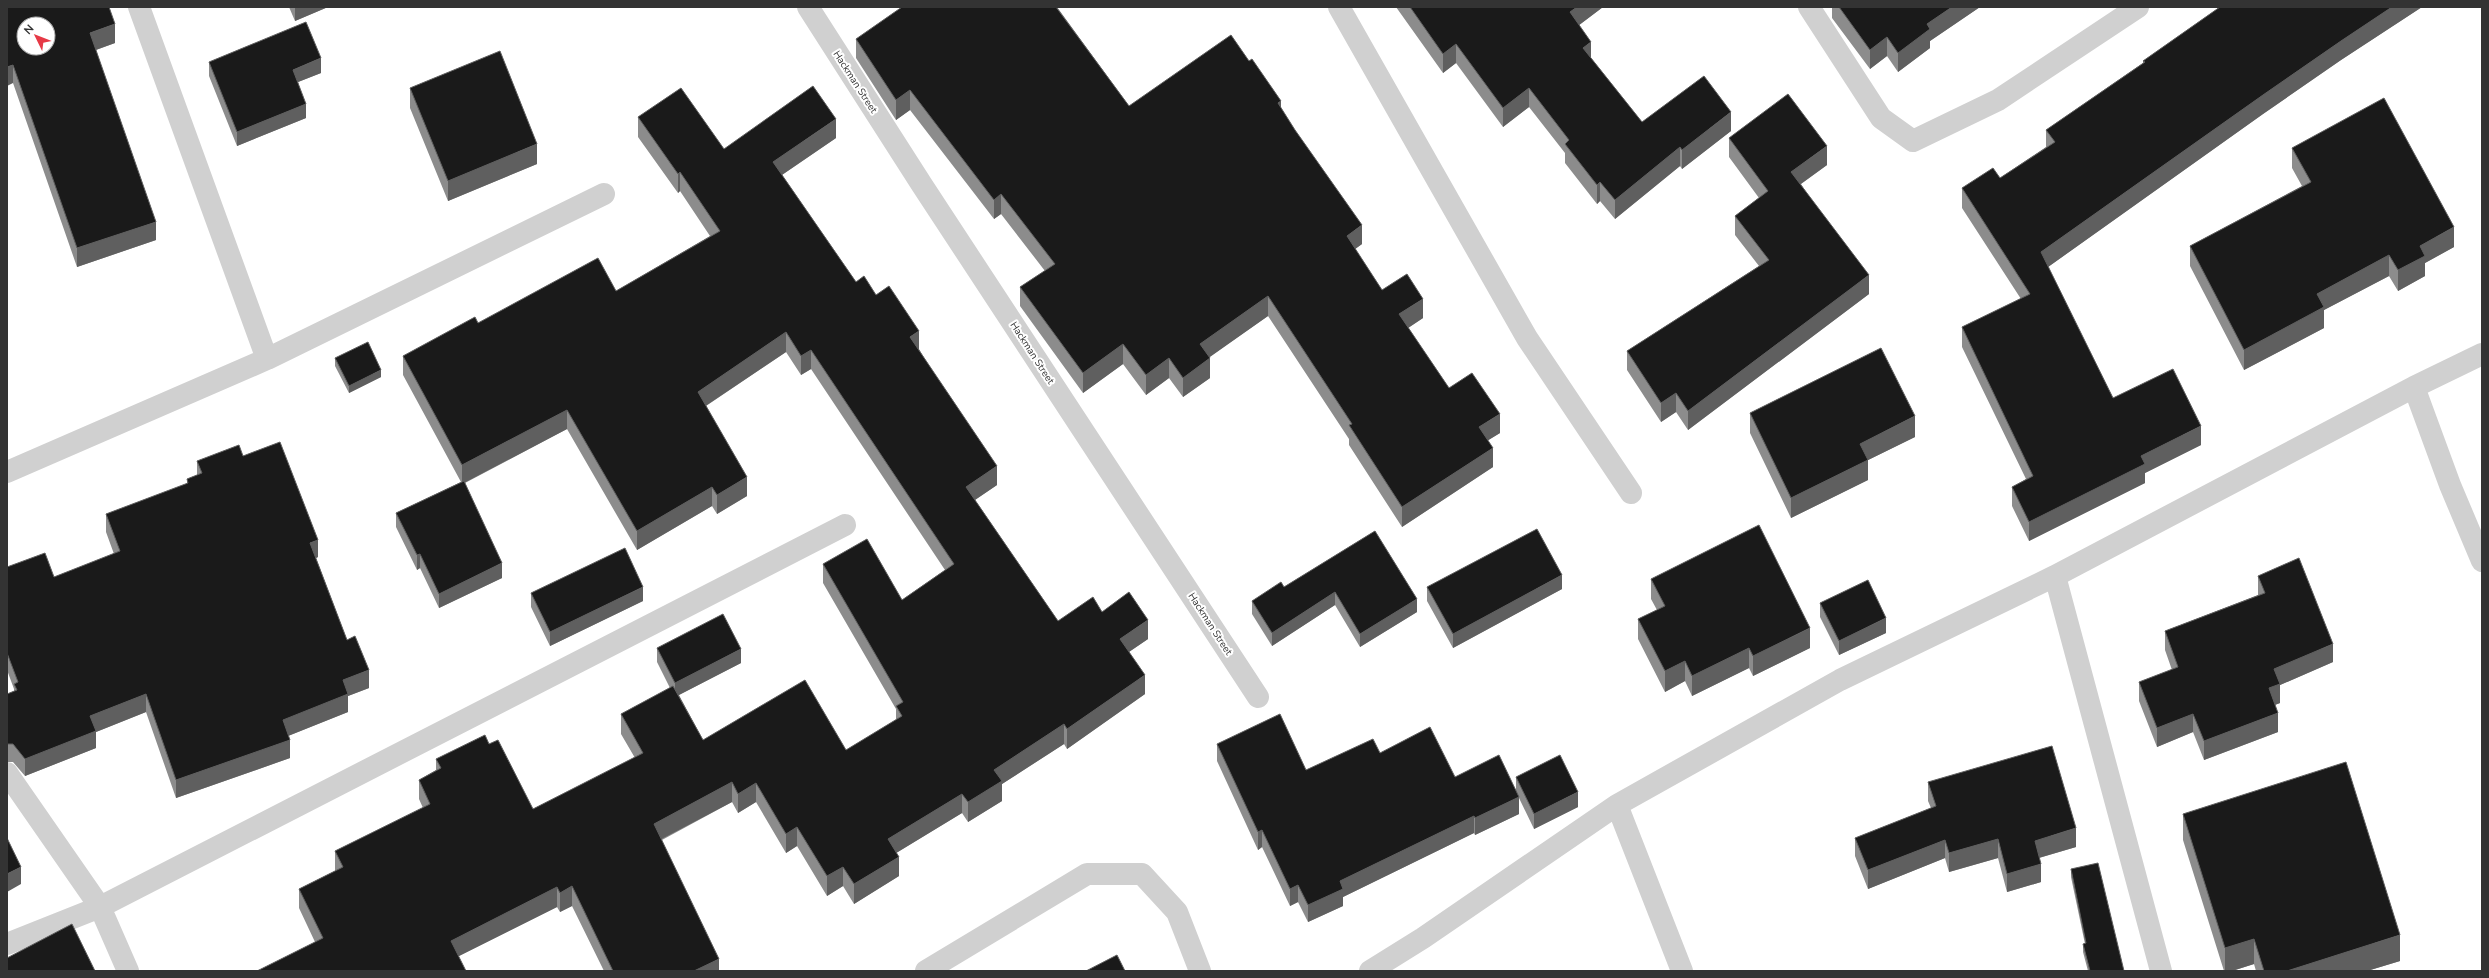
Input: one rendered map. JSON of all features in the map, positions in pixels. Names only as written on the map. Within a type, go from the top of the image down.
[{"type":"street","points":[[139,7],[267,359]]},
{"type":"street","name":"Hackman Street","points":[[808,7],[913,172],[1258,697]]},
{"type":"street","points":[[1339,7],[1527,338],[1631,493]]},
{"type":"street","points":[[1809,7],[1881,118],[1913,141],[1998,100],[2138,7]]},
{"type":"street","points":[[7,472],[267,359],[604,194]]},
{"type":"street","points":[[1370,971],[1423,938],[1616,805],[1840,680],[2055,576],[2414,387],[2482,354]]},
{"type":"street","points":[[2414,387],[2450,485],[2482,561]]},
{"type":"street","points":[[7,944],[100,907],[845,525]]},
{"type":"street","points":[[2055,576],[2161,971]]},
{"type":"street","points":[[7,773],[100,907],[128,971]]},
{"type":"street","points":[[1616,805],[1682,971]]},
{"type":"street","points":[[926,971],[1087,874],[1142,874],[1177,912],[1200,971]]},
{"type":"building","points":[[7,7],[109,7],[115,24],[90,33],[156,222],[77,248],[13,65],[7,67]]},
{"type":"building","points":[[902,7],[1056,7],[1129,106],[1231,35],[1249,61],[1252,59],[1281,101],[1278,103],[1295,130],[1362,225],[1347,236],[1382,290],[1407,274],[1423,299],[1399,314],[1449,388],[1472,373],[1500,414],[1479,427],[1493,448],[1402,507],[1349,425],[1352,424],[1268,296],[1200,344],[1210,358],[1183,378],[1169,358],[1146,375],[1123,344],[1083,373],[1020,287],[1055,264],[1001,194],[994,200],[910,90],[896,100],[856,39]]},
{"type":"building","points":[[1410,7],[1577,7],[1570,12],[1591,42],[1583,48],[1642,122],[1704,76],[1731,112],[1682,150],[1680,147],[1615,200],[1600,182],[1597,185],[1565,144],[1569,140],[1529,88],[1503,108],[1456,44],[1443,54]]},
{"type":"building","points":[[1839,7],[1952,7],[1927,24],[1930,29],[1898,53],[1887,37],[1870,50]]},
{"type":"building","points":[[2220,7],[2392,7],[2263,95],[2041,252],[2113,398],[2173,369],[2201,426],[2141,456],[2145,464],[2029,522],[2012,487],[2033,476],[1962,327],[2030,294],[1962,188],[1993,168],[2000,178],[2055,142],[2046,130],[2145,62],[2143,61]]},
{"type":"building","points":[[306,22],[321,58],[293,70],[306,104],[237,132],[209,62]]},
{"type":"building","points":[[500,51],[537,144],[448,181],[410,88]]},
{"type":"building","points":[[813,86],[836,119],[773,162],[856,282],[864,276],[876,295],[889,286],[919,331],[910,337],[997,466],[966,487],[1058,621],[1093,597],[1102,612],[1129,592],[1148,620],[1120,639],[1145,675],[1067,729],[1064,724],[994,770],[1002,781],[968,802],[962,794],[888,839],[899,857],[854,884],[843,867],[827,876],[797,827],[786,834],[756,783],[738,794],[732,782],[654,824],[719,959],[694,971],[613,971],[572,886],[560,893],[557,887],[451,941],[466,971],[257,971],[323,938],[299,889],[343,867],[335,851],[430,804],[419,780],[441,768],[436,759],[485,735],[489,744],[498,740],[533,809],[643,753],[621,714],[673,686],[703,740],[805,680],[846,750],[902,716],[896,706],[903,702],[823,564],[867,539],[902,600],[954,564],[811,350],[801,356],[786,332],[698,392],[747,477],[717,495],[712,487],[637,531],[567,410],[462,465],[403,356],[475,317],[478,323],[598,258],[616,291],[720,231],[680,172],[678,174],[638,117],[681,88],[724,149]]},
{"type":"building","points":[[1788,94],[1827,146],[1791,172],[1869,275],[1688,411],[1676,393],[1661,403],[1627,351],[1769,260],[1735,216],[1768,191],[1729,138]]},
{"type":"building","points":[[2384,98],[2454,227],[2420,246],[2425,256],[2398,270],[2389,255],[2317,294],[2324,307],[2244,350],[2190,246],[2311,182],[2292,148]]},
{"type":"building","points":[[368,342],[381,370],[349,386],[335,358]]},
{"type":"building","points":[[1881,348],[1915,416],[1860,444],[1868,460],[1791,498],[1750,413]]},
{"type":"building","points":[[280,442],[318,540],[310,543],[347,640],[355,636],[369,670],[343,680],[348,694],[283,720],[290,740],[176,780],[146,694],[90,716],[96,731],[25,759],[13,744],[7,744],[7,694],[17,690],[14,684],[18,682],[7,653],[7,567],[45,553],[54,577],[120,551],[106,514],[188,483],[187,479],[202,473],[197,461],[239,445],[243,456]]},
{"type":"building","points":[[464,481],[502,563],[439,594],[420,554],[417,555],[396,513]]},
{"type":"building","points":[[1759,525],[1810,628],[1753,656],[1749,648],[1692,676],[1685,661],[1665,671],[1638,619],[1665,606],[1651,579]]},
{"type":"building","points":[[1537,529],[1562,575],[1453,634],[1427,587]]},
{"type":"building","points":[[1375,531],[1417,599],[1360,634],[1335,592],[1272,633],[1252,601],[1281,582],[1284,587]]},
{"type":"building","points":[[625,548],[643,587],[550,632],[531,593]]},
{"type":"building","points":[[2299,558],[2333,644],[2274,669],[2280,684],[2269,688],[2278,713],[2204,741],[2193,714],[2157,728],[2139,682],[2178,667],[2165,631],[2265,593],[2258,576]]},
{"type":"building","points":[[1868,580],[1886,618],[1839,641],[1820,603]]},
{"type":"building","points":[[723,614],[741,649],[675,683],[657,648]]},
{"type":"building","points":[[1280,714],[1306,770],[1373,739],[1380,753],[1430,727],[1455,777],[1499,755],[1519,797],[1475,818],[1474,816],[1340,881],[1343,889],[1308,905],[1298,885],[1290,889],[1262,830],[1258,832],[1217,744]]},
{"type":"building","points":[[2052,746],[2076,828],[2035,841],[2041,864],[2007,874],[1998,839],[1949,853],[1945,840],[1868,870],[1855,838],[1936,806],[1928,782]]},
{"type":"building","points":[[1560,755],[1578,792],[1534,814],[1516,777]]},
{"type":"building","points":[[2346,762],[2400,935],[2287,971],[2264,971],[2254,939],[2225,948],[2183,814]]},
{"type":"building","points":[[7,838],[21,867],[7,874]]},
{"type":"building","points":[[2098,863],[2124,971],[2090,971],[2083,944],[2086,943],[2071,869]]},
{"type":"building","points":[[72,924],[95,971],[7,971],[7,958]]},
{"type":"building","points":[[1117,955],[1125,971],[1086,971]]}]
